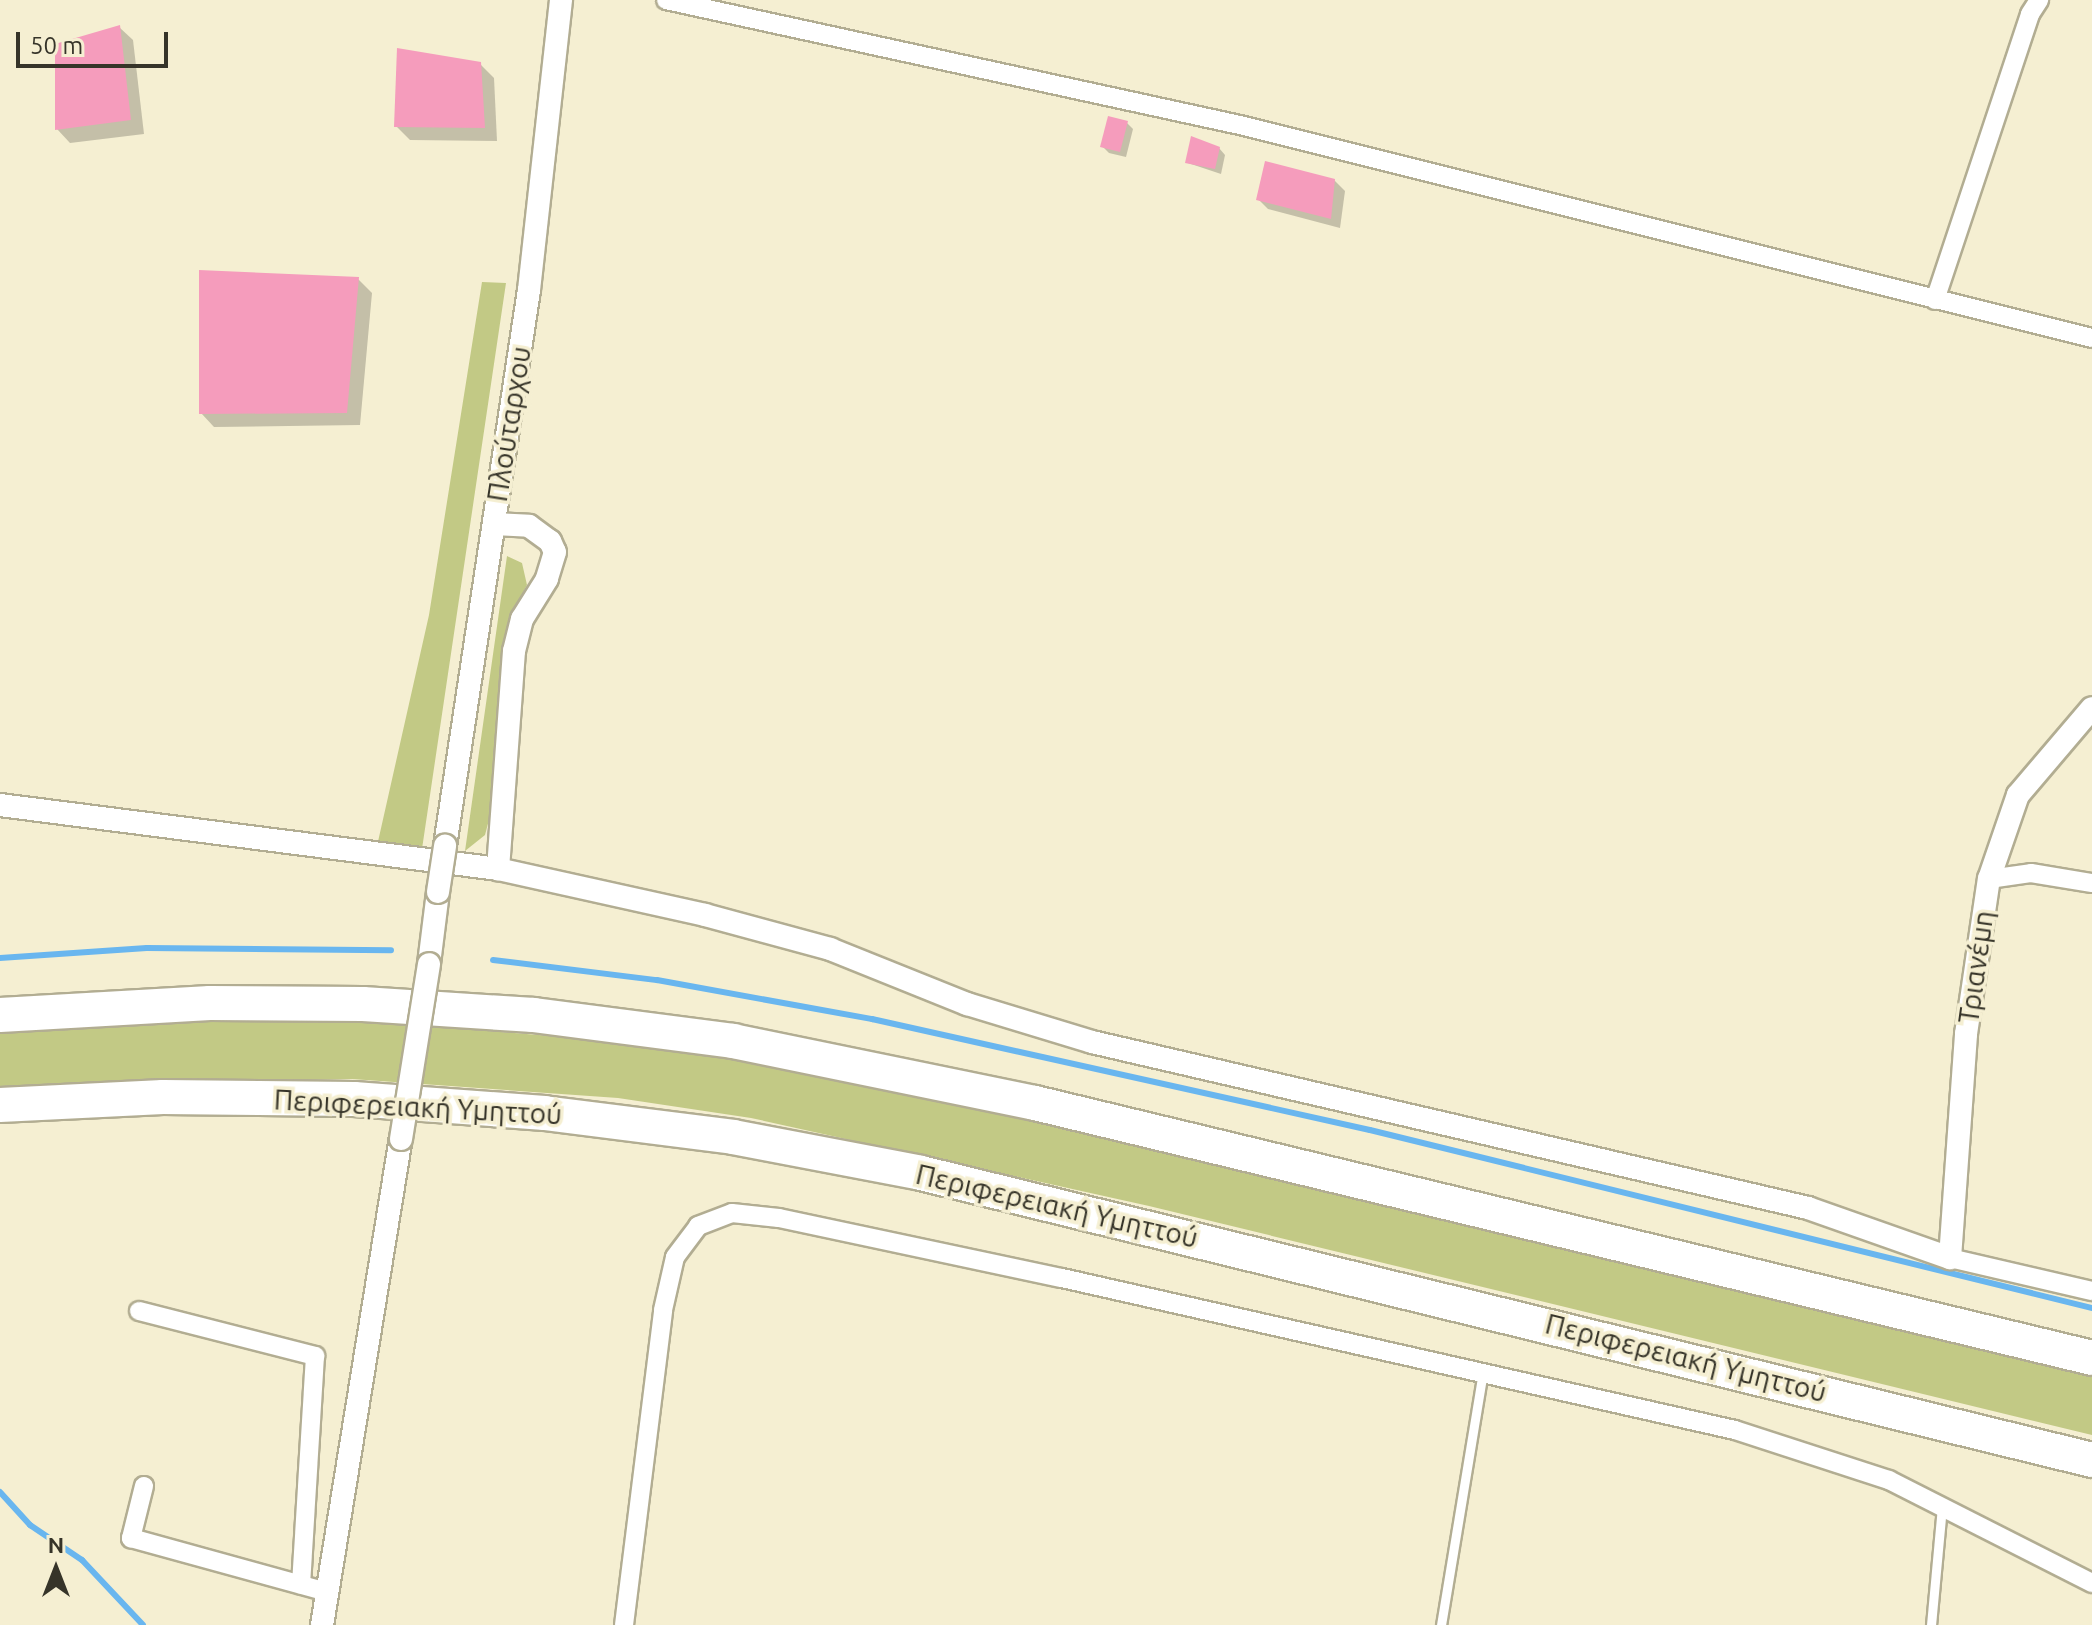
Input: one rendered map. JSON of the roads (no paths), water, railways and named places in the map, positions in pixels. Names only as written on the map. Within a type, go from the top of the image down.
[{"type":"highway","points":[[0,1015],[210,1003],[363,1004],[534,1015],[733,1041],[1035,1103],[2092,1358]]},
{"type":"highway","name":"Περιφερειακή Υμηττού","points":[[0,1105],[163,1097],[354,1099],[544,1113],[733,1137],[921,1173],[2092,1460]]},
{"type":"street","name":"Πλούταρχου","points":[[322,1625],[429,964],[529,290],[561,0]]},
{"type":"street","points":[[666,0],[1240,125],[2092,338]]},
{"type":"street","points":[[1935,300],[2030,14],[2039,0]]},
{"type":"street","points":[[494,524],[529,526],[550,541],[555,552],[547,579],[522,619],[514,651],[498,869]]},
{"type":"street","name":"Τριανέμη","points":[[1950,1258],[1966,1034],[1989,879],[2018,795],[2092,708]]},
{"type":"street","points":[[0,805],[498,869],[830,949],[967,1004],[1092,1042],[1808,1208],[1950,1258],[2092,1291]]},
{"type":"street","points":[[1989,879],[2031,873],[2092,883]]},
{"type":"street","points":[[624,1625],[667,1289],[686,1237],[713,1216],[751,1213],[1735,1430],[1859,1468],[2092,1583]]},
{"type":"street","points":[[139,1311],[315,1356],[301,1585]]},
{"type":"street","points":[[144,1486],[131,1538],[327,1592]]},
{"type":"lane","points":[[1441,1625],[1483,1372]]},
{"type":"lane","points":[[1931,1625],[1942,1507]]},
{"type":"waterway","points":[[0,958],[147,948],[391,950]]},
{"type":"waterway","points":[[493,960],[657,980],[872,1019],[1370,1130],[2092,1308]]},
{"type":"waterway","points":[[0,1492],[30,1525],[82,1560],[143,1625]]}]
